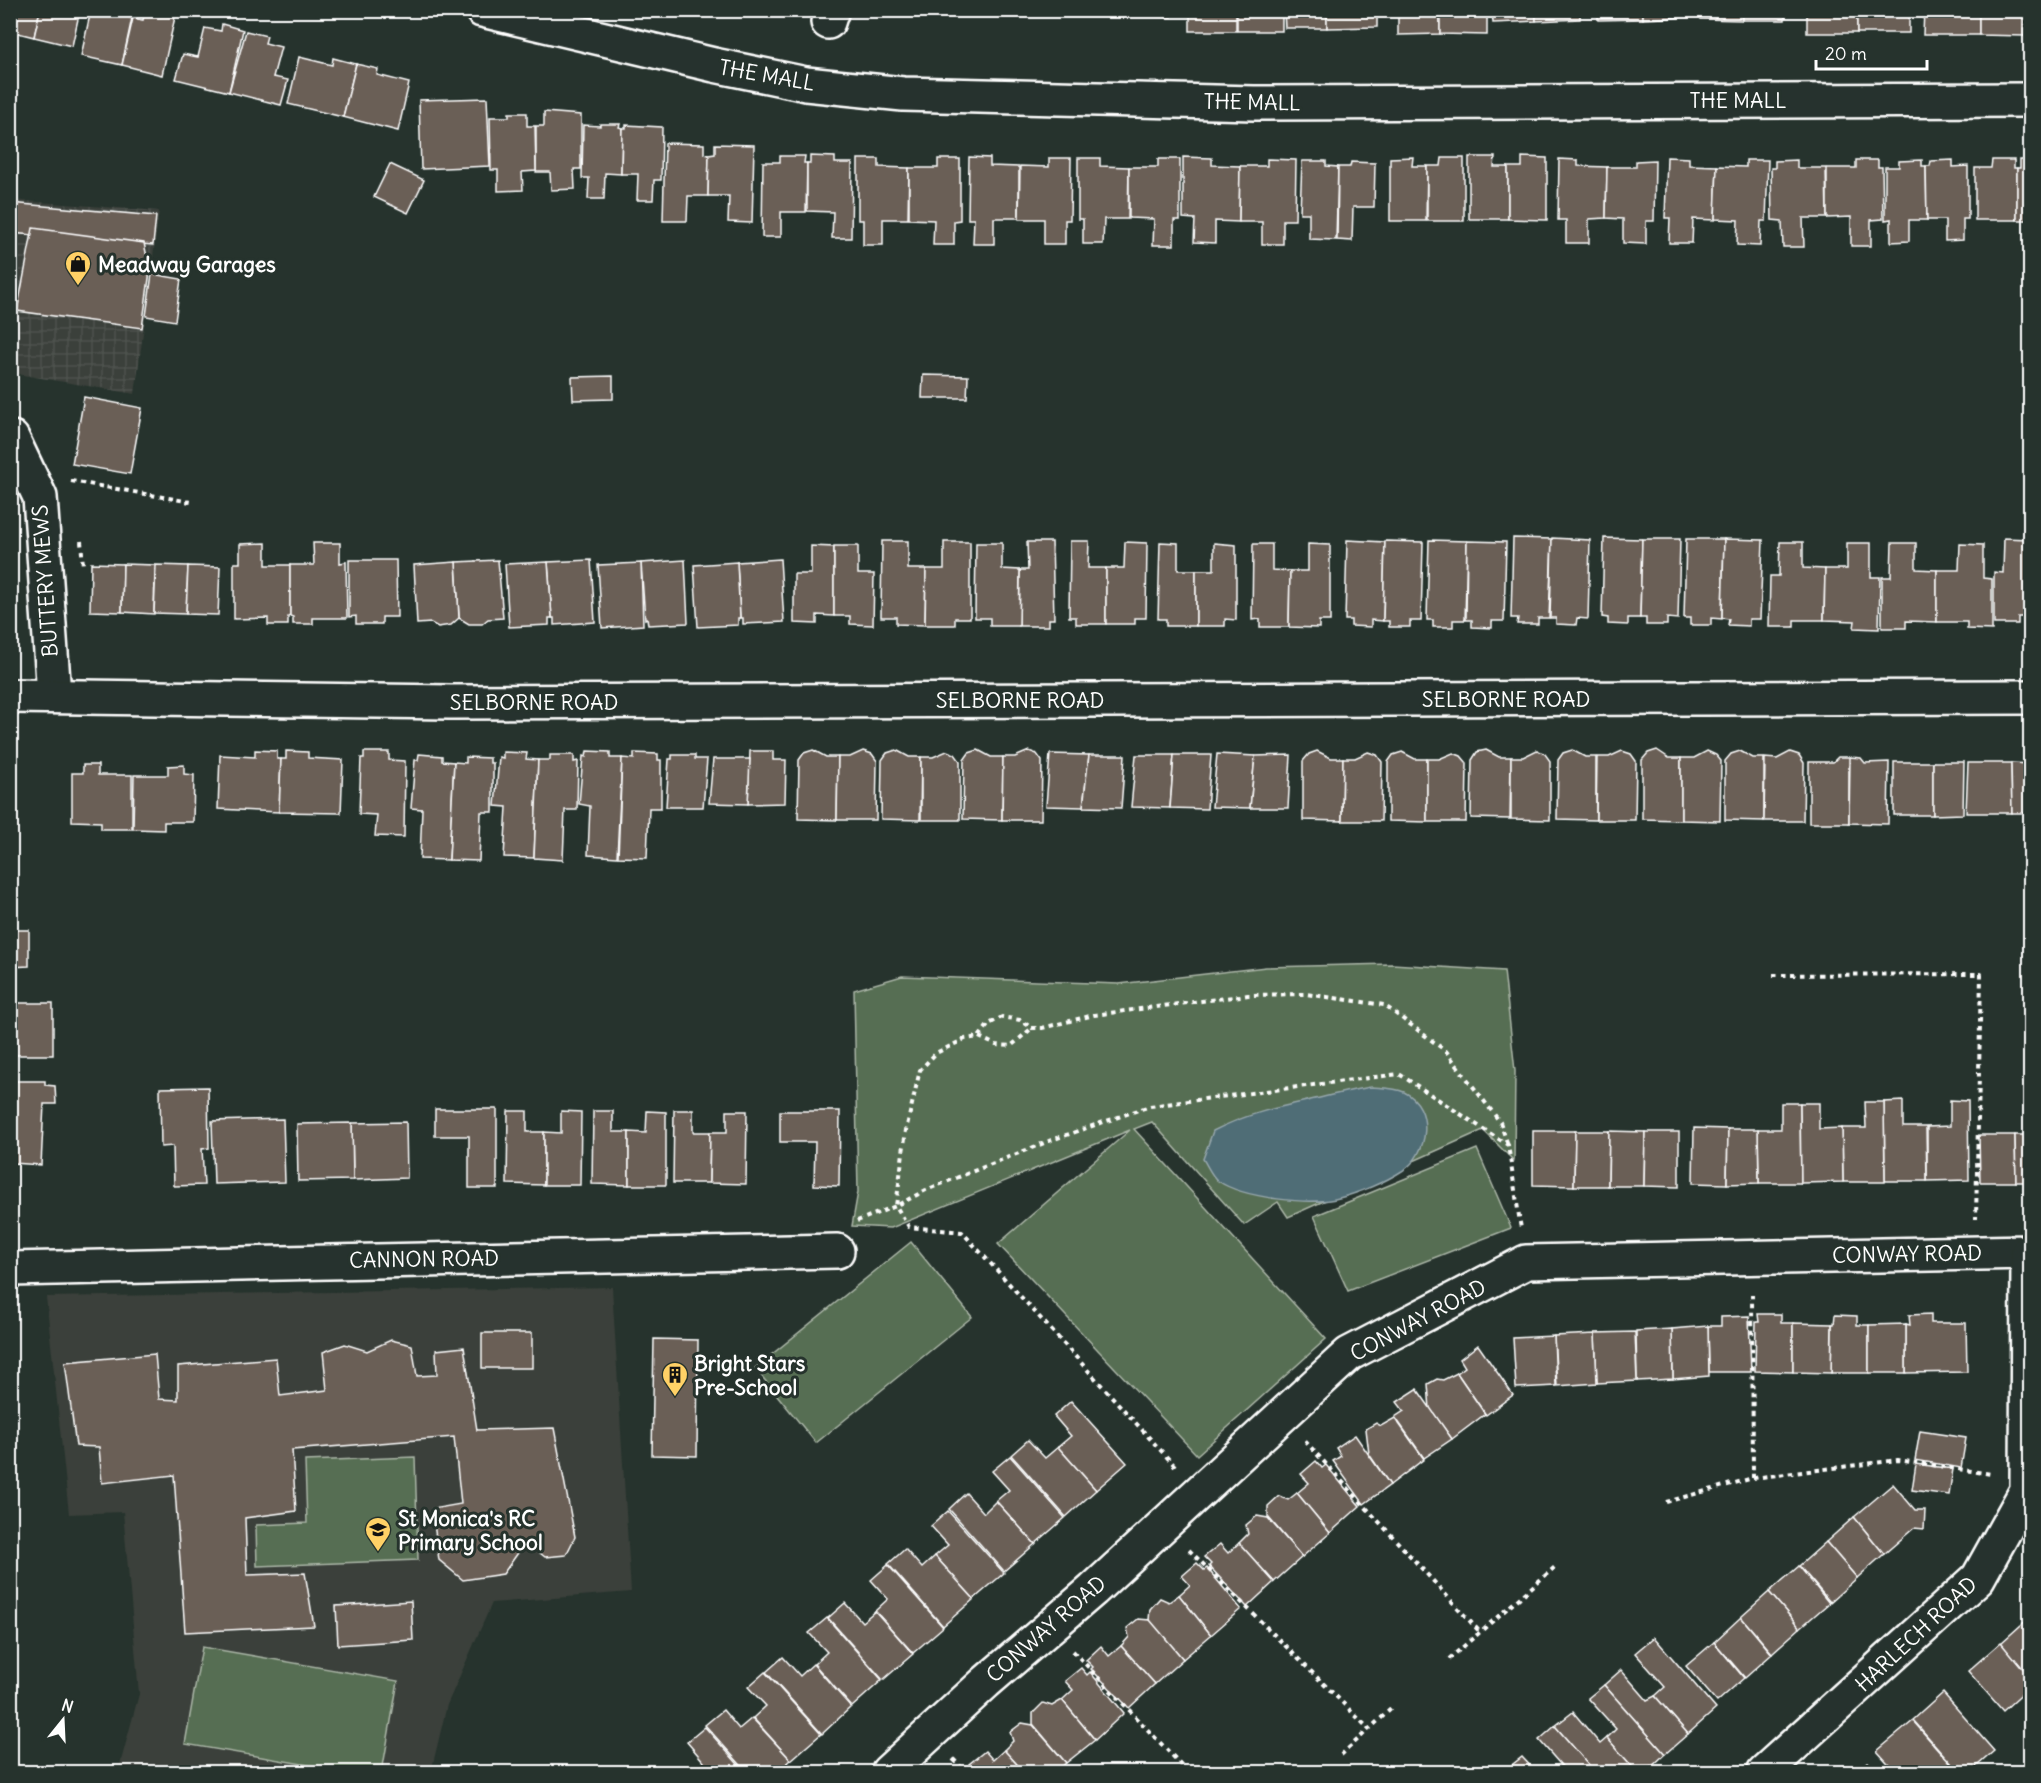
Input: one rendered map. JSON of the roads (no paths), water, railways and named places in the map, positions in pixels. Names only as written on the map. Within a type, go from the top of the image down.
[{"type":"street","name":"THE MALL","points":[[482,10],[783,79],[903,94],[1254,103],[2031,100]]},
{"type":"street","name":"BUTTERY MEWS","points":[[12,438],[40,497],[54,695]]},
{"type":"street","name":"SELBORNE ROAD","points":[[10,696],[450,702],[2031,697]]},
{"type":"street","name":"CANNON ROAD","points":[[10,1269],[837,1251]]},
{"type":"street","name":"CONWAY ROAD","points":[[888,1773],[1349,1354],[1526,1262],[2029,1252]]},
{"type":"street","name":"HARLECH ROAD","points":[[1764,1773],[1978,1578],[2027,1490],[2029,1252]]},
{"type":"water","points":[[1372,1087],[1404,1092],[1414,1099],[1421,1108],[1425,1131],[1423,1143],[1411,1164],[1372,1187],[1327,1200],[1277,1199],[1229,1187],[1218,1181],[1203,1159],[1213,1131],[1225,1125],[1271,1109]]},
{"type":"place","name":"Meadway Garages","points":[[78,287]]},
{"type":"place","name":"Bright Stars Pre-School","points":[[675,1398]]},
{"type":"place","name":"St Monica's RC Primary School","points":[[378,1553]]}]
